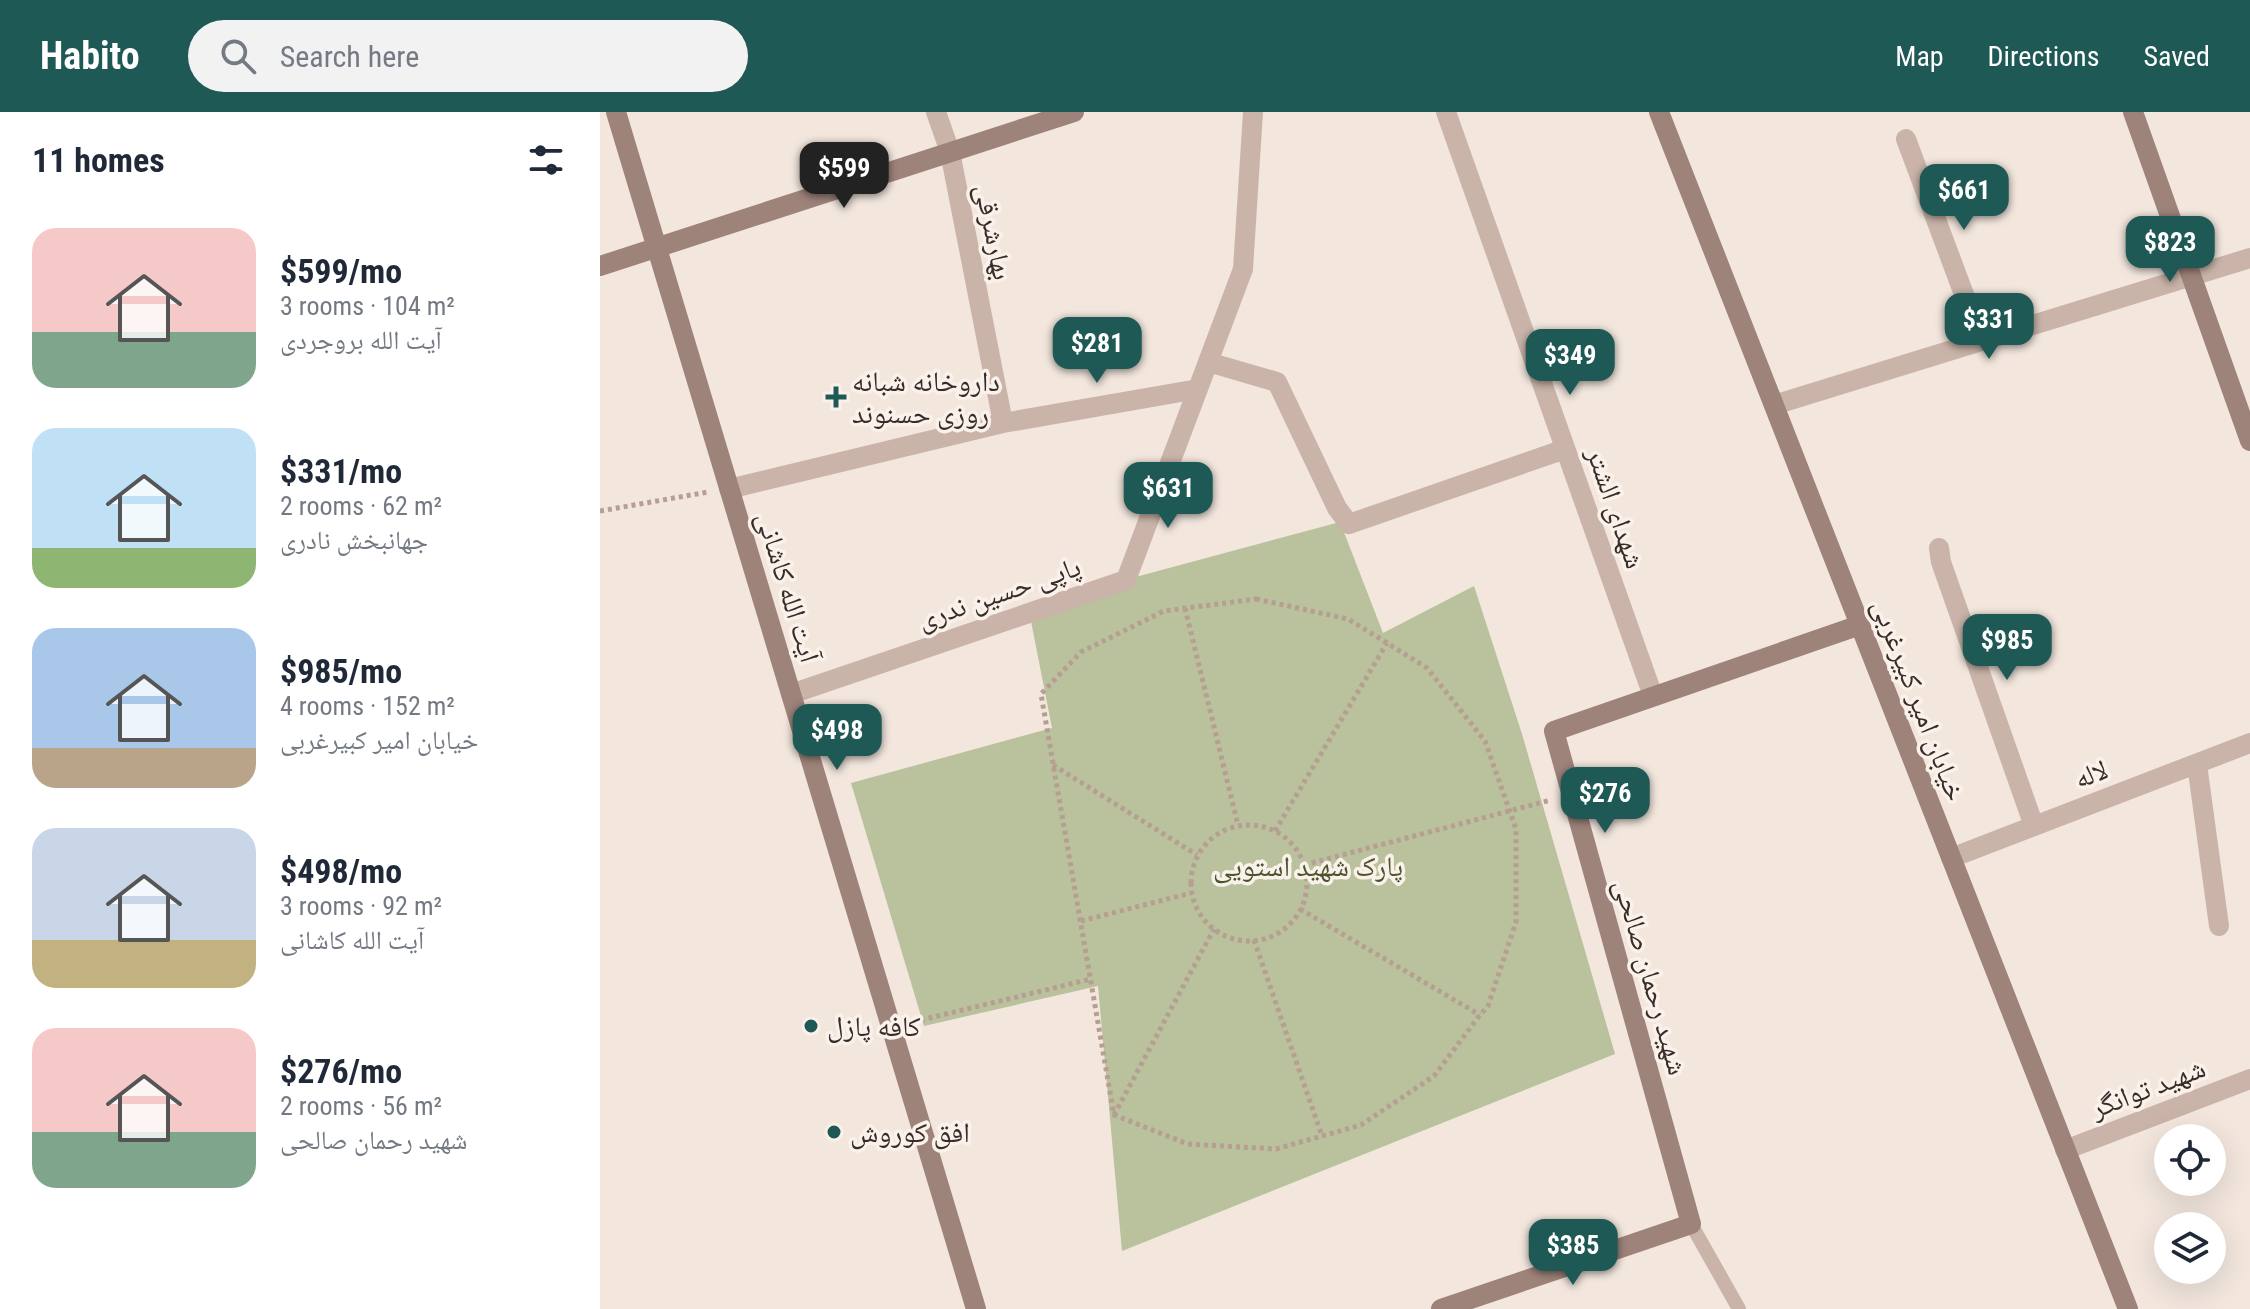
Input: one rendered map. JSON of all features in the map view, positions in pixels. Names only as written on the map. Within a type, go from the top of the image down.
[{"type":"street","name":"آیت الله کاشانی","points":[[616,112],[976,1309]]},
{"type":"street","name":"بهارشرقی","points":[[936,112],[950,152],[1003,423]]},
{"type":"street","points":[[600,266],[1074,112]]},
{"type":"street","name":"پاپی حسین ندری","points":[[791,694],[1126,580],[1243,269],[1253,112]]},
{"type":"street","name":"شهدای الشتر","points":[[1446,112],[1653,696]]},
{"type":"street","name":"خیابان امیر کبیرغربی","points":[[1659,112],[2128,1309]]},
{"type":"street","points":[[2133,112],[2250,441]]},
{"type":"street","points":[[1906,139],[1981,340]]},
{"type":"street","points":[[1774,405],[2250,258]]},
{"type":"street","points":[[1208,362],[1277,382],[1337,508],[1349,524],[1565,449]]},
{"type":"street","points":[[729,489],[1003,423],[1198,389]]},
{"type":"street","points":[[1939,548],[1946,577],[2034,826]]},
{"type":"street","name":"شهید رحمان صالحی","points":[[1691,1224],[1554,731],[1860,625]]},
{"type":"street","name":"لاله","points":[[1951,858],[2250,743]]},
{"type":"street","points":[[2197,764],[2219,926]]},
{"type":"street","name":"شهید توانگر","points":[[2065,1150],[2250,1079]]},
{"type":"street","points":[[1441,1309],[1691,1224]]},
{"type":"lane","name":"شهید رحمان صالحی","points":[[1691,1224],[1739,1309]]},
{"type":"path","points":[[600,511],[729,489]]},
{"type":"path","points":[[1256,599],[1348,619],[1427,668],[1485,741],[1516,829],[1516,922],[1488,1006],[1434,1076],[1361,1125],[1276,1149],[1188,1144],[1114,1115],[1041,694],[1081,652],[1164,611],[1256,599]]},
{"type":"path","points":[[1185,608],[1238,825]]},
{"type":"path","points":[[1275,831],[1387,643]]},
{"type":"path","points":[[1053,765],[1197,855]]},
{"type":"path","points":[[1304,865],[1571,794]]},
{"type":"path","points":[[1238,825],[1264,826],[1296,847],[1307,883],[1295,919],[1281,932],[1244,941],[1226,937],[1214,929],[1198,911],[1191,893],[1191,874],[1197,855],[1209,839],[1238,825]]},
{"type":"path","points":[[1081,921],[1191,893]]},
{"type":"path","points":[[1300,909],[1480,1015]]},
{"type":"path","points":[[1114,1115],[1214,929]]},
{"type":"path","points":[[1254,940],[1322,1136]]},
{"type":"path","points":[[891,1027],[1091,979]]},
{"type":"green space","name":"پارک شهید استویی","points":[[1340,522],[1383,633],[1474,586],[1522,734],[1615,1054],[1122,1251],[1098,986],[924,1026],[851,783],[1052,728],[1028,606]]},
{"type":"place","name":"داروخانه شبانه روزی حسنوند","points":[[836,397]]},
{"type":"place","name":"کافه پازل","points":[[811,1026]]},
{"type":"place","name":"افق کوروش","points":[[834,1132]]}]
